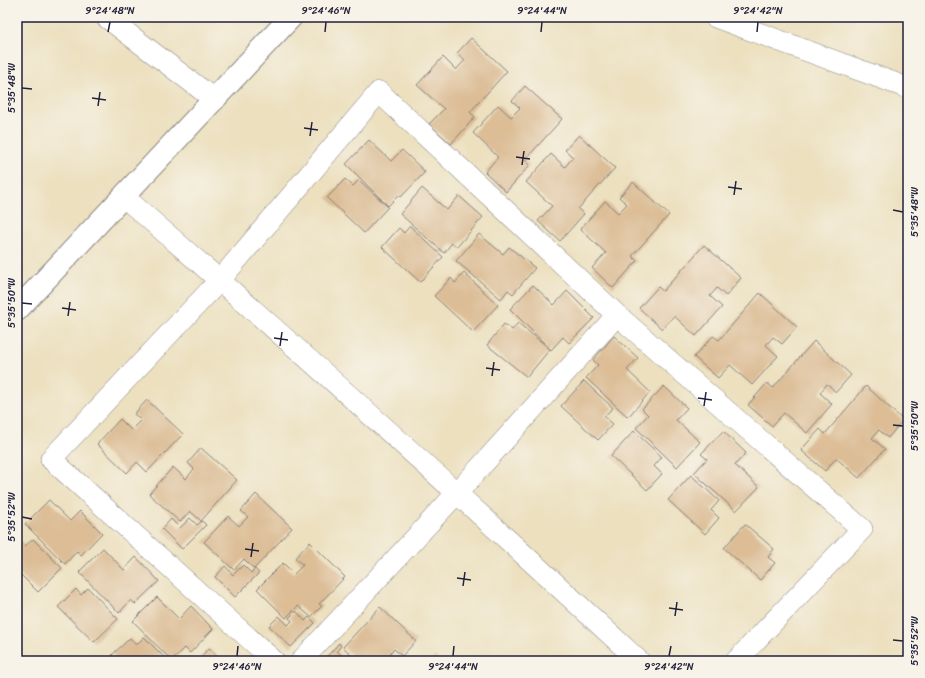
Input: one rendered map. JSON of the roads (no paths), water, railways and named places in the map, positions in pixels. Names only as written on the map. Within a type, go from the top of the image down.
[{"type":"main road","points":[[17,310],[124,198],[292,17]]},
{"type":"street","points":[[106,17],[215,100]]},
{"type":"street","points":[[715,17],[908,88]]},
{"type":"street","points":[[274,661],[51,459],[220,280],[379,92],[617,315],[862,529],[736,661]]},
{"type":"street","points":[[124,198],[220,280],[457,493],[639,661]]},
{"type":"street","points":[[301,661],[457,493],[617,315]]}]
